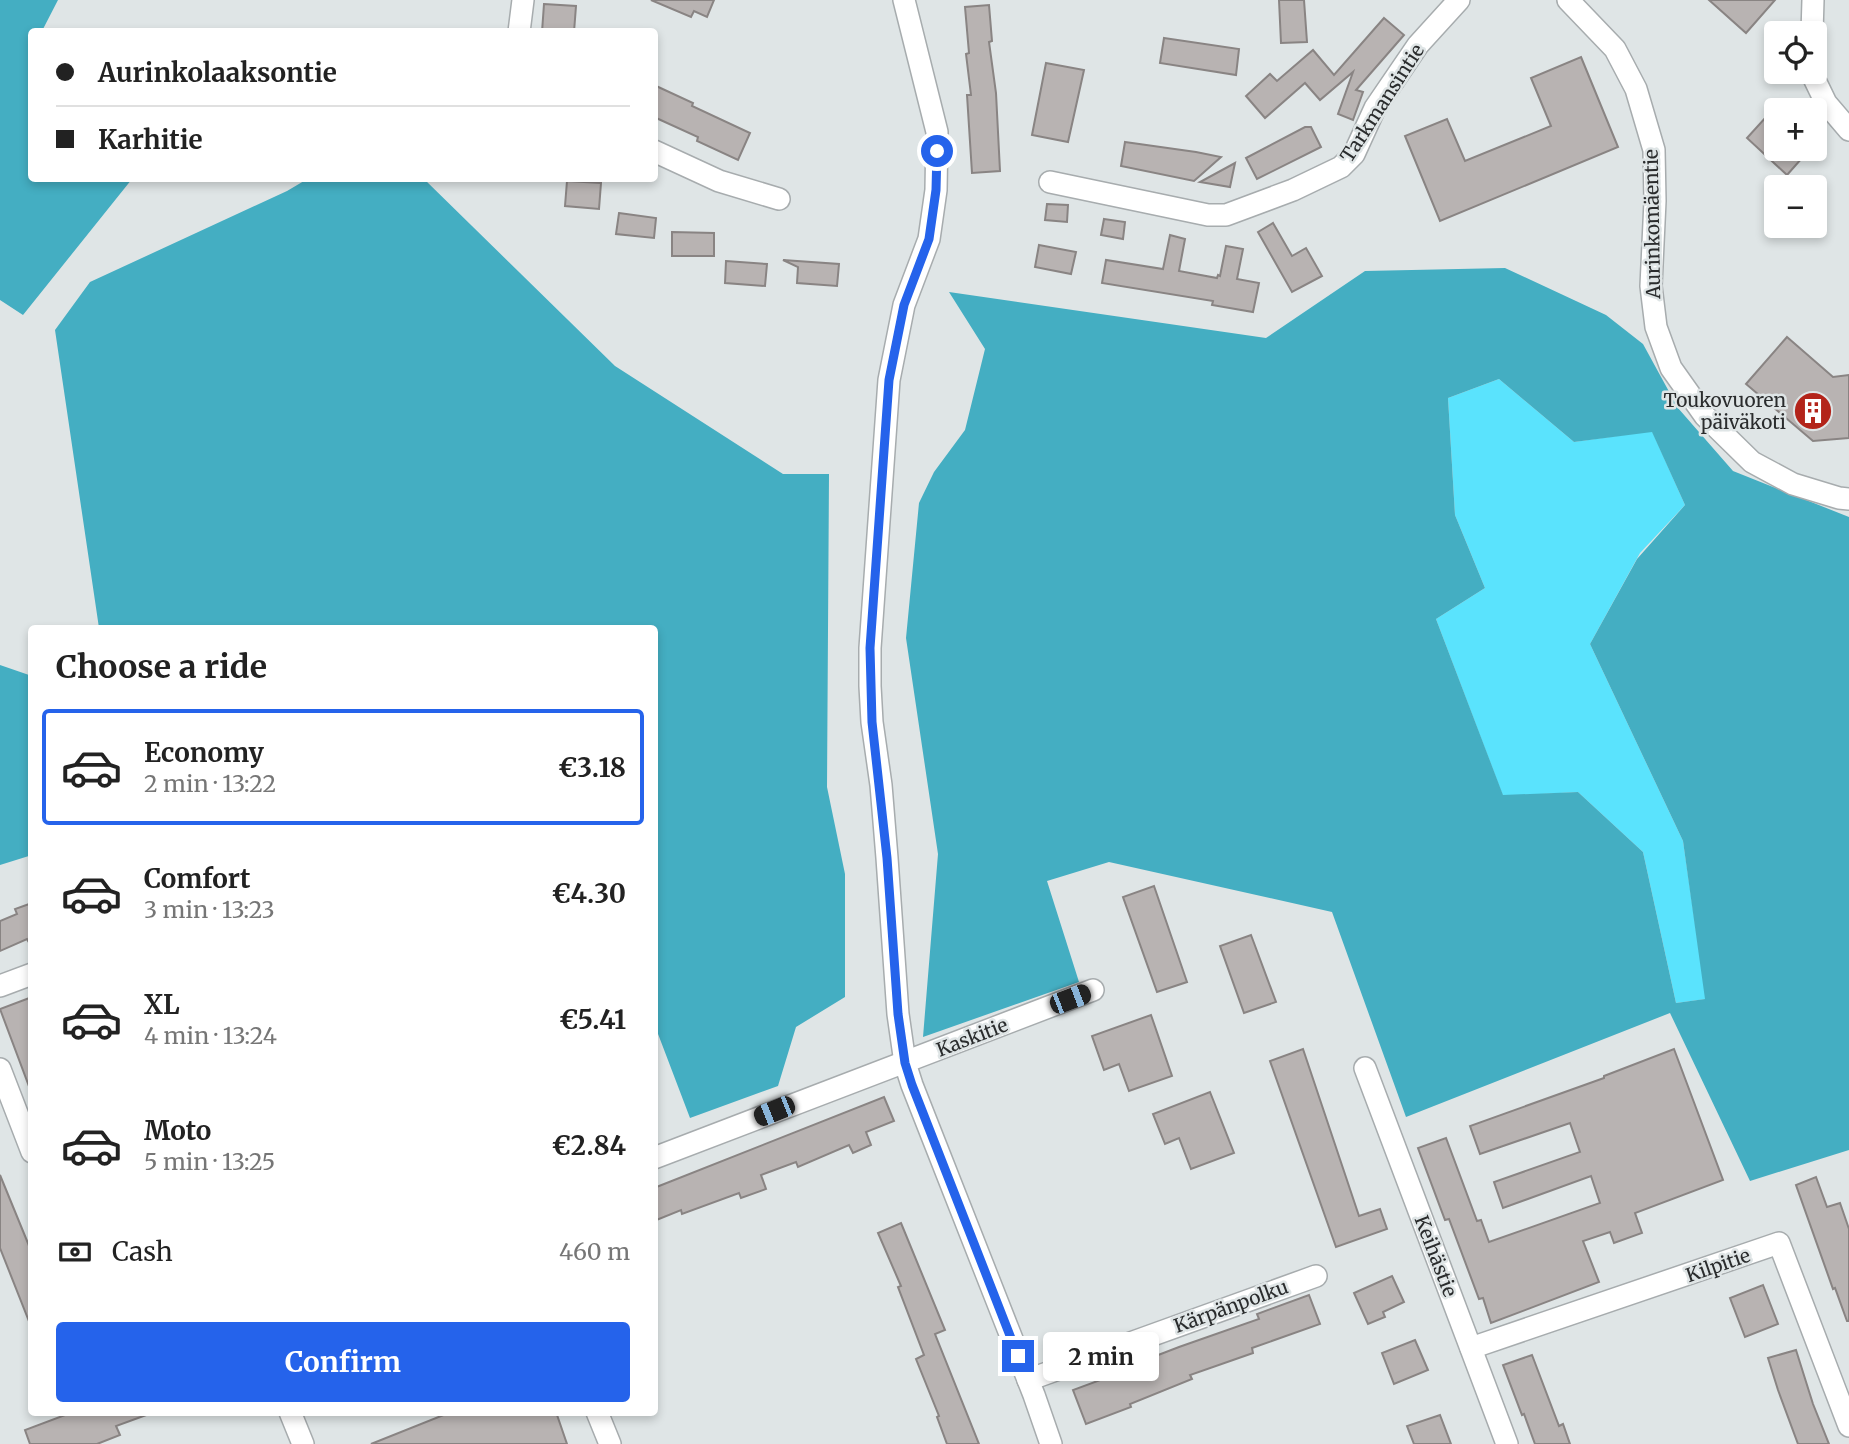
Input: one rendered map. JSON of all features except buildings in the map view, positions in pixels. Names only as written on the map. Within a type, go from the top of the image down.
[{"type":"street","points":[[520,28],[523,0]]},
{"type":"street","points":[[904,0],[937,132],[936,190],[929,239],[904,305],[889,380],[870,648],[872,722],[887,858],[898,1014],[905,1063],[917,1098],[1051,1444]]},
{"type":"street","name":"Tarkmansintie","points":[[1050,182],[1208,215],[1226,215],[1293,190],[1341,167],[1354,154],[1382,97],[1418,45],[1459,0]]},
{"type":"street","name":"Aurinkomäentie","points":[[1568,0],[1615,49],[1636,89],[1654,150],[1655,201],[1651,286],[1656,327],[1671,368],[1704,416],[1752,461],[1793,484],[1849,499]]},
{"type":"street","points":[[1812,0],[1812,21]]},
{"type":"street","points":[[1817,84],[1826,103],[1849,130]]},
{"type":"street","points":[[658,152],[719,181],[779,199]]},
{"type":"street","points":[[0,986],[28,976]]},
{"type":"street","name":"Kaskitie","points":[[658,1156],[1093,990]]},
{"type":"street","name":"Keihästie","points":[[1365,1068],[1507,1444]]},
{"type":"street","points":[[0,1069],[28,1142]]},
{"type":"street","name":"Kilpitie","points":[[1471,1348],[1779,1243],[1849,1426]]},
{"type":"street","name":"Kärpänpolku","points":[[1028,1380],[1316,1276]]},
{"type":"street","points":[[292,1416],[303,1444]]},
{"type":"street","points":[[599,1416],[610,1444]]},
{"type":"shaded area","points":[[0,0],[58,0],[44,28],[28,28],[28,182],[130,182],[23,315],[0,300]]},
{"type":"shaded area","points":[[302,182],[427,182],[615,366],[783,474],[829,474],[827,787],[845,874],[845,997],[796,1027],[778,1086],[690,1118],[658,1034],[658,625],[99,625],[55,330],[90,282]]},
{"type":"shaded area","points":[[1505,268],[1606,315],[1643,344],[1678,408],[1733,471],[1849,517],[1849,1150],[1750,1181],[1670,1013],[1406,1117],[1332,912],[1109,862],[1047,881],[1079,982],[923,1037],[938,854],[906,638],[919,503],[934,472],[965,430],[985,349],[949,292],[1266,338],[1365,271]],"holes":[[[1499,379],[1574,442],[1652,432],[1685,505],[1637,559],[1590,644],[1683,841],[1705,999],[1676,1003],[1643,852],[1578,792],[1503,795],[1436,619],[1485,588],[1455,515],[1448,398]]]},
{"type":"shaded area","points":[[1499,379],[1574,442],[1652,431],[1685,505],[1640,553],[1590,644],[1683,841],[1706,999],[1676,1003],[1643,852],[1578,792],[1503,796],[1436,619],[1485,588],[1455,515],[1448,398]]},
{"type":"shaded area","points":[[0,665],[28,675],[28,856],[0,865]]},
{"type":"place","name":"Toukovuoren päiväkoti","points":[[1813,411]]},
{"type":"route","points":[[937,151],[936,190],[929,239],[904,305],[886,402],[870,648],[872,722],[881,785],[898,1014],[905,1063],[1018,1356]]}]
